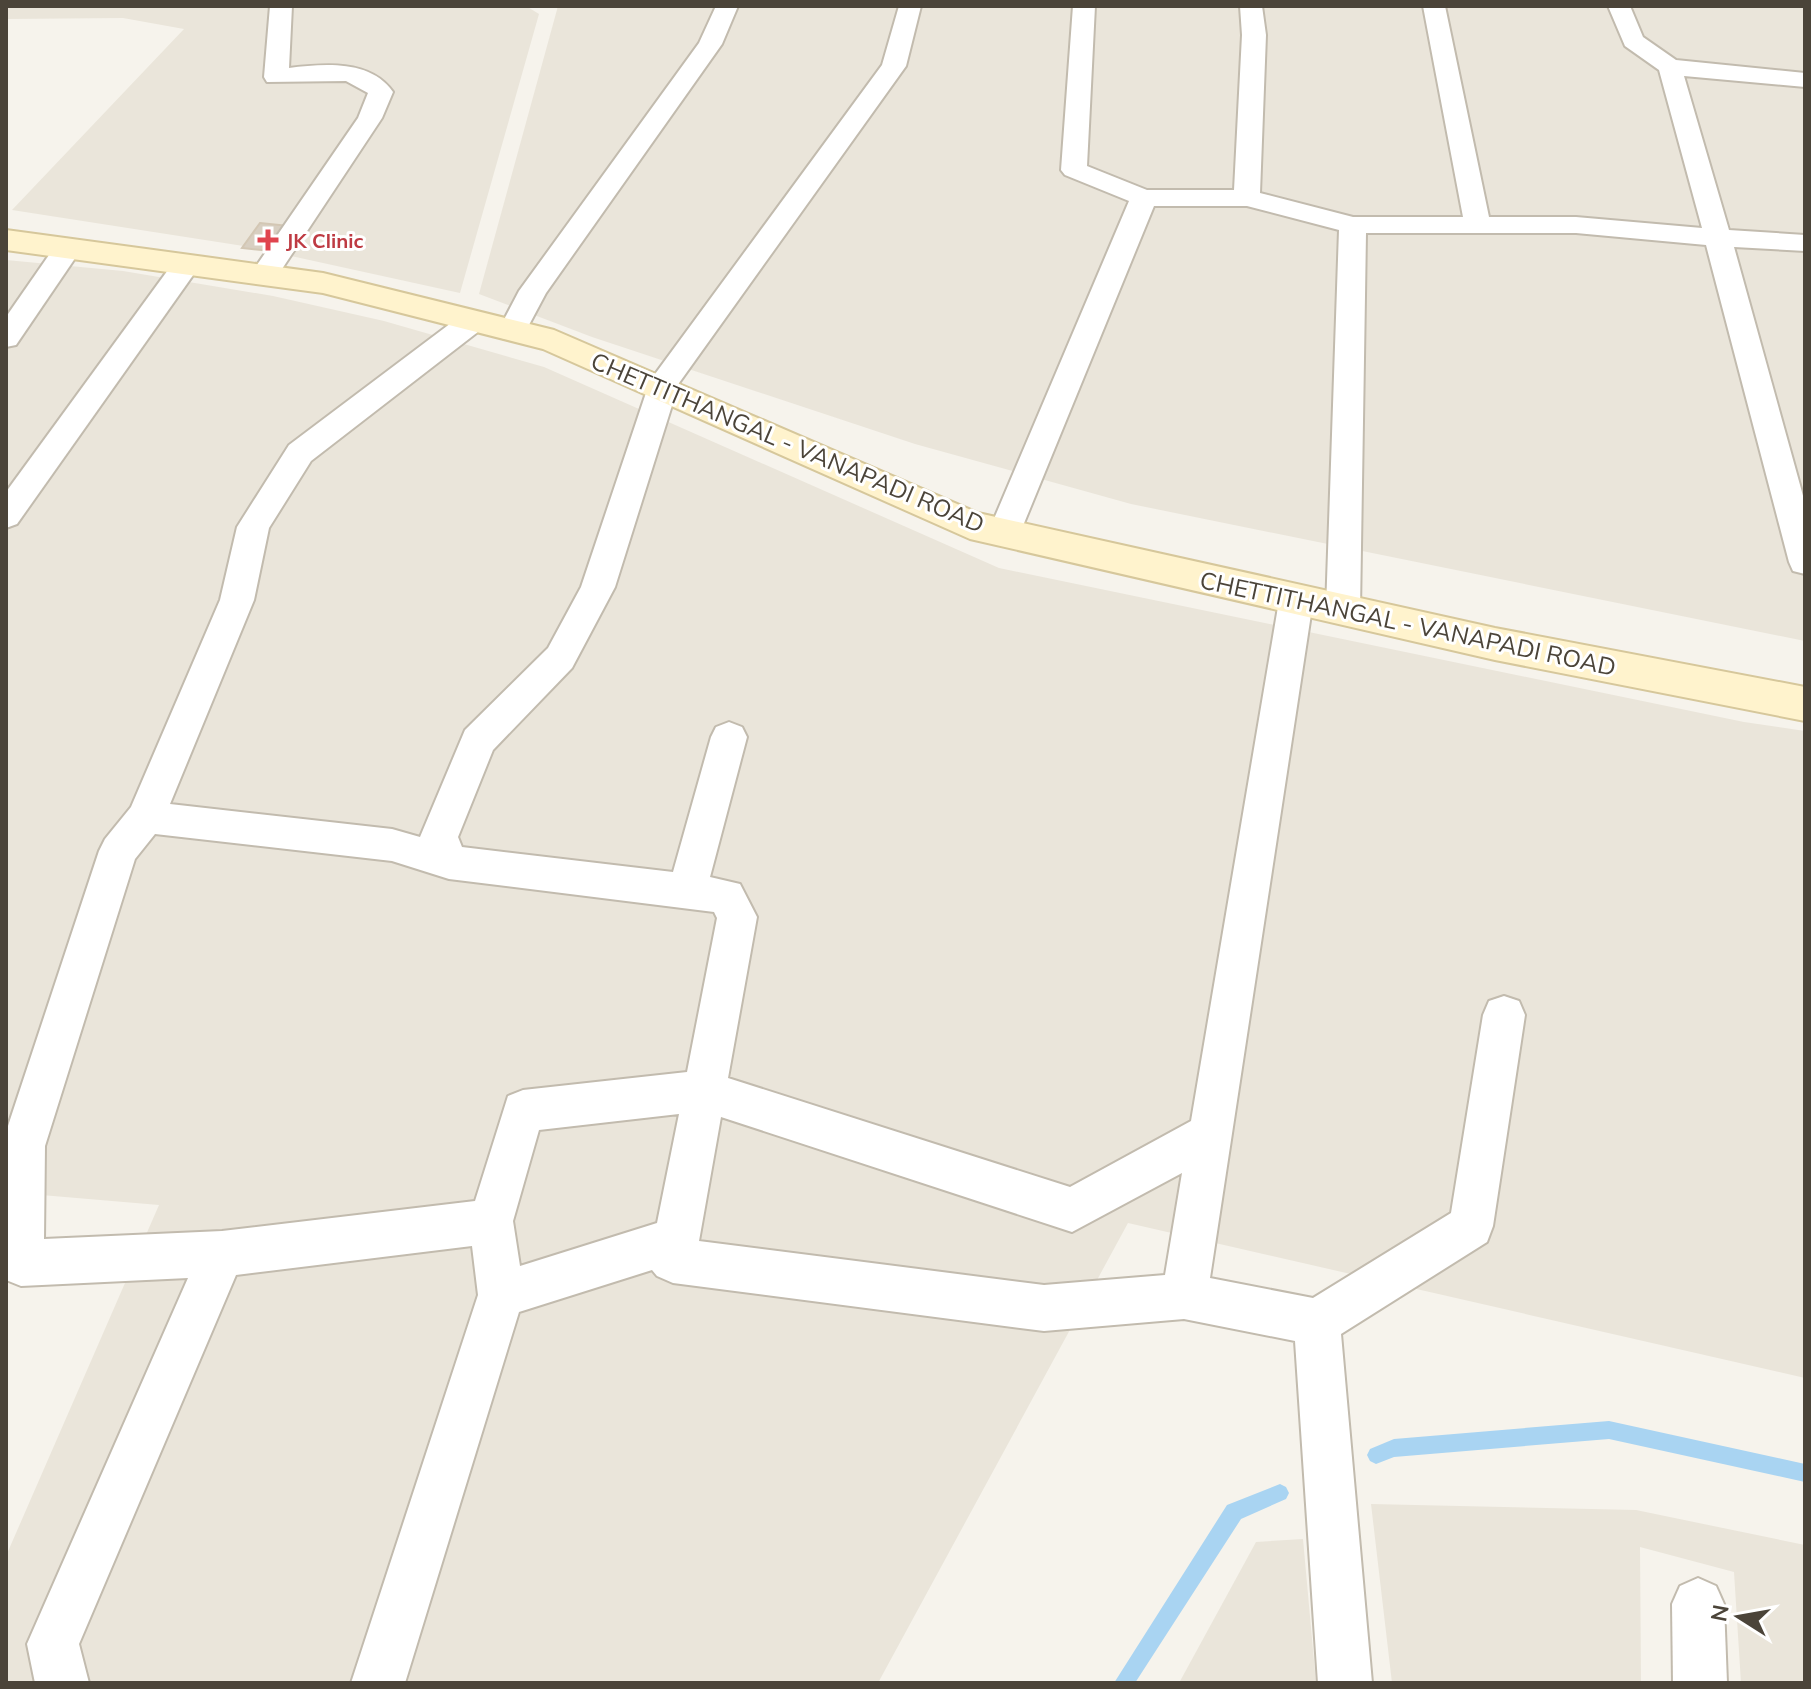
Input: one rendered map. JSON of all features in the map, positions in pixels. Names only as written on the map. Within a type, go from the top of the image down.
[{"type":"street","points":[[264,275],[370,118],[381,92],[374,83],[359,77],[329,72],[276,77],[281,6]]},
{"type":"street","points":[[512,331],[533,291],[710,44],[727,6]]},
{"type":"street","points":[[449,862],[439,837],[478,741],[560,658],[598,587],[662,389],[894,66],[910,6]]},
{"type":"street","points":[[1084,6],[1074,170],[1144,198],[1247,198],[1353,225],[1576,225],[1805,243]]},
{"type":"street","points":[[1247,198],[1254,35],[1251,6]]},
{"type":"street","points":[[1434,6],[1478,226]]},
{"type":"street","points":[[1619,6],[1633,41],[1670,67],[1805,80]]},
{"type":"street","points":[[1670,67],[1805,562]]},
{"type":"street","points":[[1004,533],[1144,198]]},
{"type":"street","points":[[1343,610],[1353,225]]},
{"type":"street","name":"CHETTITHANGAL - VANAPADI ROAD","points":[[6,240],[323,283],[554,341],[970,525],[1495,644],[1805,704]]},
{"type":"street","points":[[6,338],[68,248]]},
{"type":"street","points":[[6,516],[186,265]]},
{"type":"street","points":[[473,321],[300,453],[253,527],[237,600],[146,817],[118,851],[23,1146],[21,1263],[222,1254],[491,1221]]},
{"type":"street","points":[[1184,1296],[1296,601]]},
{"type":"street","points":[[687,892],[729,737]]},
{"type":"street","points":[[146,817],[392,845],[449,862],[726,896],[737,917],[673,1260]]},
{"type":"street","points":[[501,1295],[660,1245],[673,1260],[1044,1308],[1184,1296],[1317,1322],[1471,1226],[1504,1015]]},
{"type":"street","points":[[378,1683],[501,1295],[491,1221],[523,1111],[705,1091],[1072,1210],[1210,1134]]},
{"type":"street","points":[[62,1683],[53,1644],[222,1254]]},
{"type":"street","points":[[1317,1322],[1345,1683]]},
{"type":"street","points":[[1698,1604],[1700,1683]]},
{"type":"shaded area","points":[[6,6],[526,6],[539,14],[460,293],[250,247],[12,210],[184,29],[123,18],[6,19]]},
{"type":"shaded area","points":[[558,6],[1805,6],[1805,641],[1131,504],[915,444],[592,337],[479,294]]},
{"type":"shaded area","points":[[6,260],[123,271],[273,296],[384,321],[544,367],[999,568],[1744,722],[1805,731],[1805,1378],[1128,1223],[878,1683],[6,1683],[6,1556],[159,1205],[6,1192]]},
{"type":"shaded area","points":[[1371,1504],[1636,1510],[1805,1545],[1805,1683],[1741,1683],[1734,1572],[1640,1547],[1641,1683],[1392,1683]]},
{"type":"shaded area","points":[[1303,1539],[1316,1683],[1179,1683],[1256,1542]]},
{"type":"building","points":[[260,223],[299,227],[282,252],[242,248]]},
{"type":"waterway","points":[[1376,1455],[1394,1448],[1609,1430],[1805,1473]]},
{"type":"waterway","points":[[1124,1683],[1234,1512],[1280,1493]]},
{"type":"place","name":"JK Clinic","points":[[268,240]]}]
